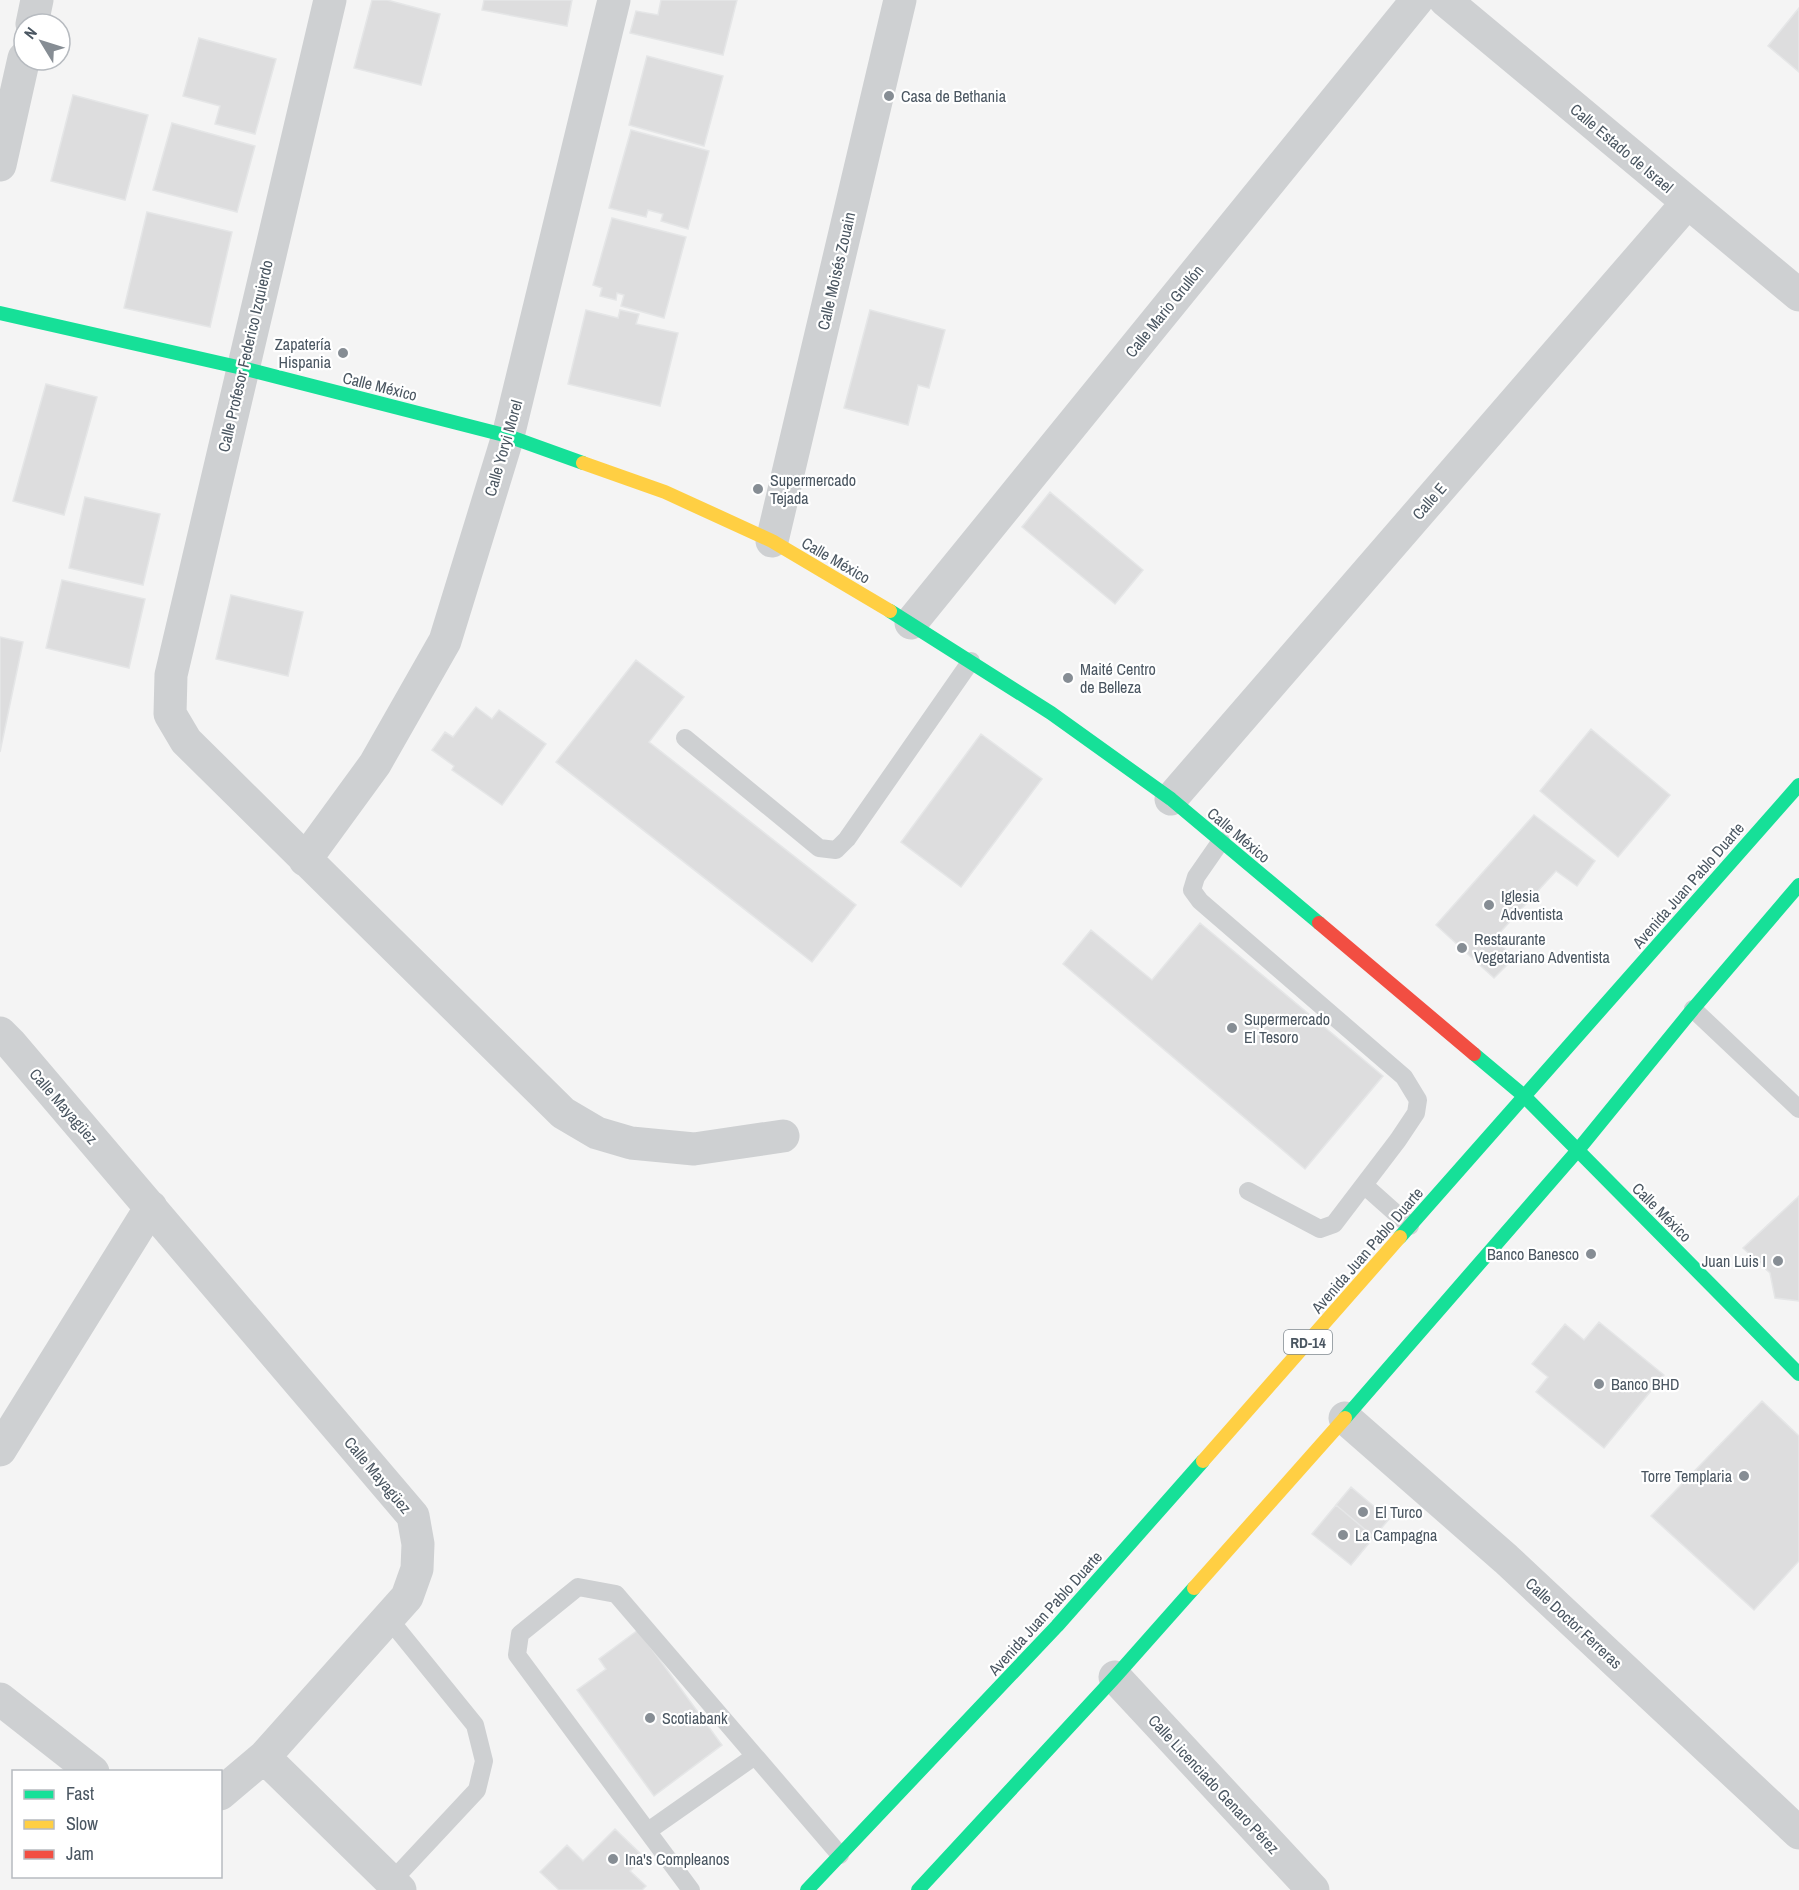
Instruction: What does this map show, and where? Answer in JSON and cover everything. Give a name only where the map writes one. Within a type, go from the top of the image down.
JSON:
[{"type":"main road","name":"Calle México","points":[[0,313],[242,368],[508,436],[665,492],[772,541],[911,623],[1051,713],[1171,799],[1524,1096],[1799,1374]]},
{"type":"main road","name":"Avenida Juan Pablo Duarte","points":[[807,1890],[1058,1626],[1799,785]]},
{"type":"main road","points":[[918,1890],[1115,1677],[1345,1418],[1578,1150],[1693,1009],[1799,885]]},
{"type":"street","name":"Calle Profesor Federico Izquierdo","points":[[305,860],[186,741],[170,714],[171,675],[330,0]]},
{"type":"street","name":"Calle Yoryi Morel","points":[[305,860],[375,764],[445,642],[508,436],[614,0]]},
{"type":"street","name":"Calle Moisés Zouain","points":[[772,541],[900,0]]},
{"type":"street","name":"Calle Mario Grullón","points":[[911,623],[1417,0]]},
{"type":"street","name":"Calle Estado de Israel","points":[[1445,0],[1799,296]]},
{"type":"street","points":[[0,165],[21,72]]},
{"type":"street","name":"Calle E","points":[[1171,799],[1687,203]]},
{"type":"street","points":[[305,860],[563,1113],[597,1133],[631,1143],[694,1149],[783,1136]]},
{"type":"street","name":"Calle Mayagüez","points":[[0,1033],[413,1516],[418,1544],[417,1569],[407,1597],[264,1757],[222,1792]]},
{"type":"street","points":[[0,1450],[151,1207]]},
{"type":"street","name":"Calle Doctor Ferreras","points":[[1345,1418],[1506,1559],[1799,1833]]},
{"type":"street","name":"Calle Licenciado Genaro Pérez","points":[[1115,1677],[1313,1890]]},
{"type":"street","points":[[0,1699],[90,1770]]},
{"type":"street","points":[[264,1757],[396,1886]]},
{"type":"lane","points":[[685,738],[819,848],[836,850],[847,839],[971,662]]},
{"type":"lane","points":[[1221,841],[1196,877],[1192,890],[1200,901],[1404,1077],[1418,1100],[1416,1113],[1334,1224],[1320,1229],[1248,1191]]},
{"type":"lane","points":[[1693,1009],[1799,1108]]},
{"type":"lane","points":[[1364,1185],[1410,1226]]},
{"type":"lane","points":[[691,1890],[517,1655],[520,1634],[578,1587],[616,1594],[840,1856]]},
{"type":"lane","points":[[388,1619],[475,1725],[484,1761],[477,1790],[396,1886]]},
{"type":"lane","points":[[648,1831],[755,1756]]},
{"type":"lane","points":[[932,1876],[945,1890]]},
{"type":"building","points":[[372,0],[387,0],[440,14],[421,85],[354,68]]},
{"type":"building","points":[[484,0],[572,0],[567,26],[482,10]]},
{"type":"building","points":[[661,0],[737,0],[723,55],[630,33],[636,11],[658,15]]},
{"type":"building","points":[[1799,8],[1799,72],[1768,46]]},
{"type":"building","points":[[199,38],[276,59],[255,134],[215,124],[220,106],[183,96]]},
{"type":"building","points":[[647,56],[723,76],[704,146],[629,125]]},
{"type":"building","points":[[73,95],[148,115],[125,200],[51,181]]},
{"type":"building","points":[[172,123],[255,146],[237,212],[153,190]]},
{"type":"building","points":[[631,130],[709,151],[688,229],[661,221],[663,214],[648,210],[646,217],[609,208]]},
{"type":"building","points":[[147,212],[232,232],[210,327],[124,308]]},
{"type":"building","points":[[612,218],[686,237],[664,318],[621,306],[624,295],[617,293],[616,300],[600,296],[602,288],[593,285]]},
{"type":"building","points":[[586,310],[618,318],[620,310],[639,314],[636,324],[678,333],[660,406],[568,384]]},
{"type":"building","points":[[870,310],[945,330],[929,388],[918,385],[908,425],[844,408]]},
{"type":"building","points":[[46,384],[97,397],[64,515],[13,501]]},
{"type":"building","points":[[1050,492],[1143,570],[1115,604],[1022,527]]},
{"type":"building","points":[[85,497],[160,514],[143,585],[69,568]]},
{"type":"building","points":[[62,580],[145,599],[129,668],[46,648]]},
{"type":"building","points":[[231,595],[303,612],[288,676],[216,659]]},
{"type":"building","points":[[0,637],[23,642],[0,752]]},
{"type":"building","points":[[636,660],[684,697],[649,742],[856,905],[812,962],[556,762]]},
{"type":"building","points":[[476,707],[492,719],[499,710],[546,744],[502,805],[452,770],[454,766],[432,750],[445,732],[453,737]]},
{"type":"building","points":[[1591,729],[1670,795],[1618,857],[1540,791]]},
{"type":"building","points":[[981,734],[1042,779],[961,887],[901,842]]},
{"type":"building","name":"Iglesia Adventista","points":[[1534,815],[1595,861],[1577,886],[1556,871],[1495,938],[1514,958],[1494,978],[1436,925]]},
{"type":"building","name":"Supermercado El Tesoro","points":[[1200,923],[1383,1076],[1305,1169],[1063,964],[1091,930],[1152,980]]},
{"type":"building","name":"Juan Luis I","points":[[1799,1196],[1799,1301],[1775,1298],[1770,1273],[1743,1248]]},
{"type":"building","name":"Banco BHD","points":[[1599,1322],[1664,1375],[1604,1448],[1536,1392],[1548,1377],[1532,1364],[1565,1324],[1584,1340]]},
{"type":"building","name":"Torre Templaria","points":[[1762,1401],[1799,1436],[1799,1561],[1754,1610],[1651,1516]]},
{"type":"building","name":"El Turco","points":[[1351,1487],[1389,1519],[1374,1537],[1336,1505]]},
{"type":"building","name":"La Campagna","points":[[1336,1505],[1374,1537],[1351,1565],[1312,1534]]},
{"type":"building","name":"Scotiabank","points":[[638,1630],[722,1745],[654,1796],[577,1690],[606,1669],[599,1659]]},
{"type":"building","name":"Ina's Compleanos","points":[[615,1829],[644,1857],[630,1871],[646,1886],[642,1890],[559,1890],[540,1872],[567,1845],[583,1861]]},
{"type":"traffic: fast","points":[[0,313],[242,368],[508,436],[583,463]]},
{"type":"traffic: fast","points":[[890,611],[1051,713],[1171,799],[1319,923]]},
{"type":"traffic: fast","points":[[1400,1237],[1799,785]]},
{"type":"traffic: fast","points":[[1345,1418],[1578,1150],[1693,1009],[1799,885]]},
{"type":"traffic: fast","points":[[1474,1054],[1524,1096],[1799,1374]]},
{"type":"traffic: fast","points":[[807,1890],[1057,1626],[1203,1461]]},
{"type":"traffic: fast","points":[[918,1890],[1194,1588]]},
{"type":"traffic: slow","points":[[583,463],[665,492],[772,541],[890,611]]},
{"type":"traffic: slow","points":[[1203,1461],[1400,1237]]},
{"type":"traffic: slow","points":[[1194,1588],[1345,1418]]},
{"type":"traffic: jam","points":[[1319,923],[1474,1054]]},
{"type":"place","name":"Casa de Bethania","points":[[889,96]]},
{"type":"place","name":"Zapatería Hispania","points":[[343,353]]},
{"type":"place","name":"Supermercado Tejada","points":[[758,489]]},
{"type":"place","name":"Maité Centro de Belleza","points":[[1068,678]]},
{"type":"place","name":"Iglesia Adventista","points":[[1489,905]]},
{"type":"place","name":"Restaurante Vegetariano Adventista","points":[[1462,948]]},
{"type":"place","name":"Supermercado El Tesoro","points":[[1232,1028]]},
{"type":"place","name":"Banco Banesco","points":[[1591,1254]]},
{"type":"place","name":"Juan Luis I","points":[[1778,1261]]},
{"type":"place","name":"Banco BHD","points":[[1599,1384]]},
{"type":"place","name":"Torre Templaria","points":[[1744,1476]]},
{"type":"place","name":"El Turco","points":[[1363,1512]]},
{"type":"place","name":"La Campagna","points":[[1343,1535]]},
{"type":"place","name":"Scotiabank","points":[[650,1718]]},
{"type":"place","name":"Ina's Compleanos","points":[[613,1859]]}]
